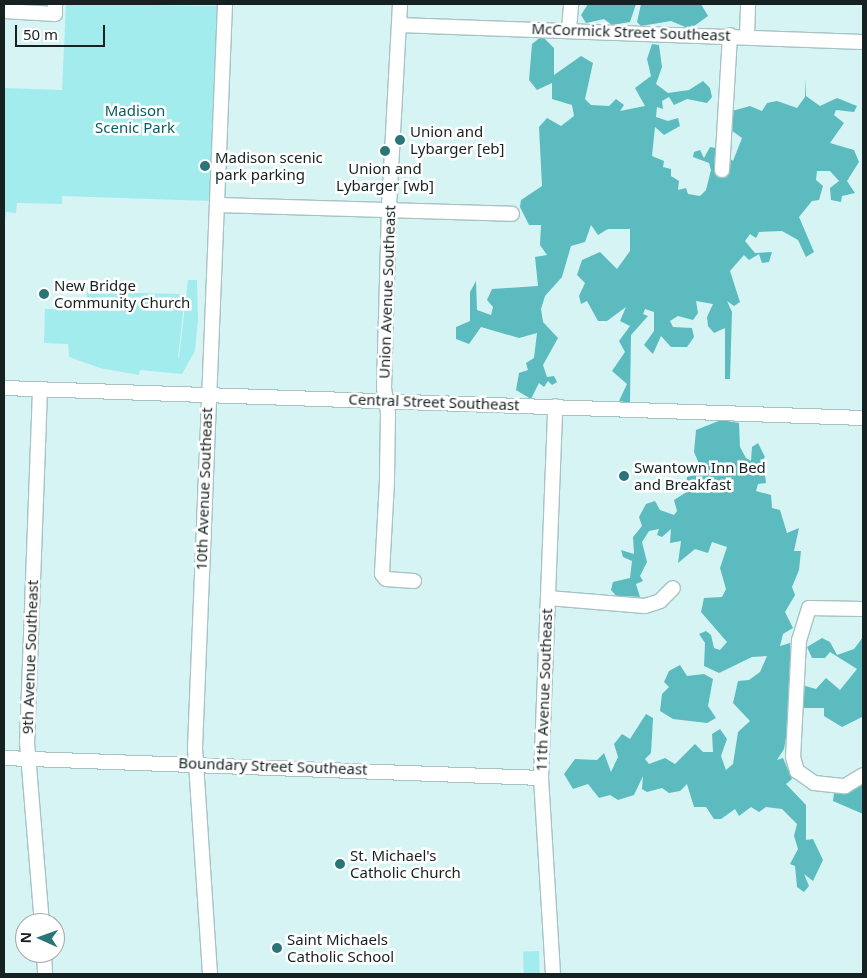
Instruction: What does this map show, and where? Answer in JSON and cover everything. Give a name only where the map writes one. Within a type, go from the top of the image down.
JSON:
[{"type":"street","name":"10th Avenue Southeast","points":[[210,974],[196,764],[207,395],[212,379],[225,4]]},
{"type":"street","name":"Union Avenue Southeast","points":[[400,4],[389,209],[384,400],[388,462],[382,574],[386,579],[414,581]]},
{"type":"street","points":[[569,29],[571,4]]},
{"type":"street","points":[[747,36],[748,4]]},
{"type":"street","points":[[4,11],[55,9]]},
{"type":"street","name":"McCormick Street Southeast","points":[[399,24],[730,35],[863,42]]},
{"type":"street","points":[[722,170],[730,35]]},
{"type":"street","points":[[217,205],[512,214]]},
{"type":"street","name":"Central Street Southeast","points":[[4,388],[863,418]]},
{"type":"street","name":"9th Avenue Southeast","points":[[40,390],[27,742],[30,758],[41,913]]},
{"type":"street","name":"11th Avenue Southeast","points":[[553,974],[541,778],[555,406]]},
{"type":"street","points":[[548,598],[645,606],[660,601],[673,588]]},
{"type":"street","points":[[863,609],[809,608],[799,640],[793,757],[797,771],[807,780],[829,786],[853,784],[863,775]]},
{"type":"street","name":"Boundary Street Southeast","points":[[4,758],[541,778]]},
{"type":"green space","name":"Madison Scenic Park","points":[[66,4],[219,6],[210,201],[62,196],[62,204],[17,203],[16,213],[6,212],[4,228],[4,88],[62,90]]},
{"type":"green space","points":[[188,280],[197,280],[198,319],[195,351],[182,374],[140,370],[139,375],[100,368],[69,357],[68,344],[44,343],[45,309],[85,310],[87,292],[185,294],[178,358]]},
{"type":"green space","points":[[539,951],[540,974],[524,974],[523,952]]},
{"type":"shaded area","points":[[588,4],[636,4],[630,22],[612,25],[604,19],[586,23],[581,15]]},
{"type":"shaded area","points":[[641,4],[701,4],[708,16],[690,29],[671,21],[641,26],[637,22]]},
{"type":"shaded area","points":[[542,36],[554,48],[554,75],[581,56],[593,63],[585,99],[591,105],[609,106],[616,99],[624,105],[620,111],[645,106],[635,88],[651,76],[647,59],[652,44],[659,45],[662,67],[656,84],[668,93],[689,90],[703,81],[710,88],[712,97],[707,103],[687,99],[674,105],[669,97],[662,101],[663,109],[657,107],[656,117],[668,121],[678,118],[680,126],[664,135],[655,127],[652,156],[664,161],[663,167],[671,169],[671,176],[679,181],[678,190],[686,188],[688,194],[700,196],[706,190],[711,170],[709,163],[693,157],[694,152],[700,150],[704,158],[710,147],[716,148],[733,161],[742,138],[731,130],[732,111],[750,106],[762,111],[767,103],[777,101],[797,108],[805,97],[805,78],[806,96],[820,106],[837,98],[857,106],[854,112],[836,110],[834,115],[844,123],[830,143],[854,150],[859,162],[847,181],[855,193],[842,196],[841,202],[831,200],[830,188],[839,181],[830,171],[817,171],[816,180],[823,186],[819,200],[812,201],[799,217],[814,252],[806,257],[798,240],[782,231],[759,232],[756,238],[750,234],[745,241],[755,253],[772,252],[769,262],[762,263],[759,254],[749,260],[744,255],[730,271],[740,302],[734,306],[727,301],[732,312],[730,379],[725,379],[725,328],[714,333],[708,326],[707,317],[713,304],[696,301],[698,313],[693,320],[678,316],[670,321],[673,327],[692,328],[694,337],[687,347],[671,347],[661,336],[653,354],[644,345],[654,331],[654,312],[645,309],[643,314],[648,316],[631,335],[630,403],[619,401],[627,384],[612,371],[625,352],[619,341],[630,326],[620,321],[626,307],[607,321],[598,321],[587,301],[581,304],[579,296],[585,283],[577,275],[582,260],[600,252],[617,269],[630,251],[630,229],[608,229],[598,235],[591,225],[585,242],[571,246],[562,277],[545,296],[541,309],[543,322],[558,338],[543,365],[547,377],[554,376],[557,382],[552,385],[548,381],[544,387],[539,383],[531,399],[516,390],[519,373],[528,370],[526,363],[534,358],[537,333],[519,338],[481,327],[469,344],[456,339],[456,327],[470,321],[470,292],[476,281],[477,310],[491,315],[493,307],[487,300],[492,289],[538,286],[535,257],[547,255],[540,245],[541,225],[529,225],[520,207],[521,200],[542,186],[539,127],[547,118],[561,126],[574,116],[572,105],[552,99],[552,83],[537,90],[529,80],[532,44]]},
{"type":"shaded area","points":[[721,420],[739,423],[740,447],[746,458],[751,461],[752,447],[758,443],[765,457],[757,467],[764,466],[766,483],[758,484],[756,491],[771,495],[772,508],[780,510],[787,533],[799,528],[794,551],[801,551],[799,570],[792,587],[795,595],[785,612],[793,628],[783,634],[780,646],[790,643],[791,709],[784,749],[777,760],[783,758],[792,779],[786,784],[806,805],[806,840],[813,839],[823,860],[813,881],[804,874],[809,886],[804,892],[797,887],[795,866],[790,864],[798,849],[794,836],[797,824],[782,809],[766,807],[759,812],[751,807],[739,816],[735,809],[721,819],[714,819],[706,807],[694,807],[687,784],[680,791],[669,793],[662,788],[647,792],[642,789],[643,776],[634,795],[618,800],[610,795],[599,798],[588,784],[573,789],[564,774],[575,759],[597,760],[604,753],[611,772],[618,757],[614,744],[622,734],[630,739],[646,714],[653,718],[651,753],[645,759],[649,764],[665,758],[675,764],[695,744],[703,752],[713,752],[712,734],[720,729],[727,739],[721,756],[726,770],[733,764],[738,732],[750,721],[733,703],[738,681],[749,680],[760,672],[767,656],[752,657],[719,673],[704,666],[705,643],[699,634],[706,631],[711,635],[714,648],[720,650],[727,642],[701,612],[704,598],[722,597],[726,589],[720,568],[727,547],[712,542],[708,553],[695,549],[678,563],[681,541],[670,543],[671,529],[662,537],[657,535],[659,529],[649,531],[642,542],[647,562],[640,576],[643,581],[636,584],[640,597],[626,596],[621,601],[611,590],[613,582],[630,578],[632,561],[623,557],[621,550],[634,554],[633,537],[642,526],[639,517],[646,504],[655,501],[660,510],[674,515],[677,511],[674,500],[685,493],[687,477],[696,474],[700,466],[694,452],[696,430]]},
{"type":"shaded area","points":[[863,637],[862,717],[842,727],[824,716],[824,708],[804,708],[802,685],[816,689],[826,678],[840,690],[857,669],[830,652],[825,658],[812,658],[807,647],[822,638],[830,642],[837,655],[854,649]]},
{"type":"shaded area","points":[[680,665],[687,676],[704,674],[713,679],[708,706],[716,718],[707,723],[673,719],[660,711],[662,694],[669,687],[664,682],[669,671]]},
{"type":"shaded area","points":[[863,784],[863,814],[833,801],[834,793]]},
{"type":"place","name":"Union and Lybarger [eb]","points":[[400,140]]},
{"type":"place","name":"Union and Lybarger [wb]","points":[[385,151]]},
{"type":"place","name":"Madison scenic park parking","points":[[205,166]]},
{"type":"place","name":"New Bridge Community Church","points":[[44,294]]},
{"type":"place","name":"Swantown Inn Bed and Breakfast","points":[[624,476]]},
{"type":"place","name":"St. Michael's Catholic Church","points":[[340,864]]},
{"type":"place","name":"Saint Michaels Catholic School","points":[[277,948]]}]
